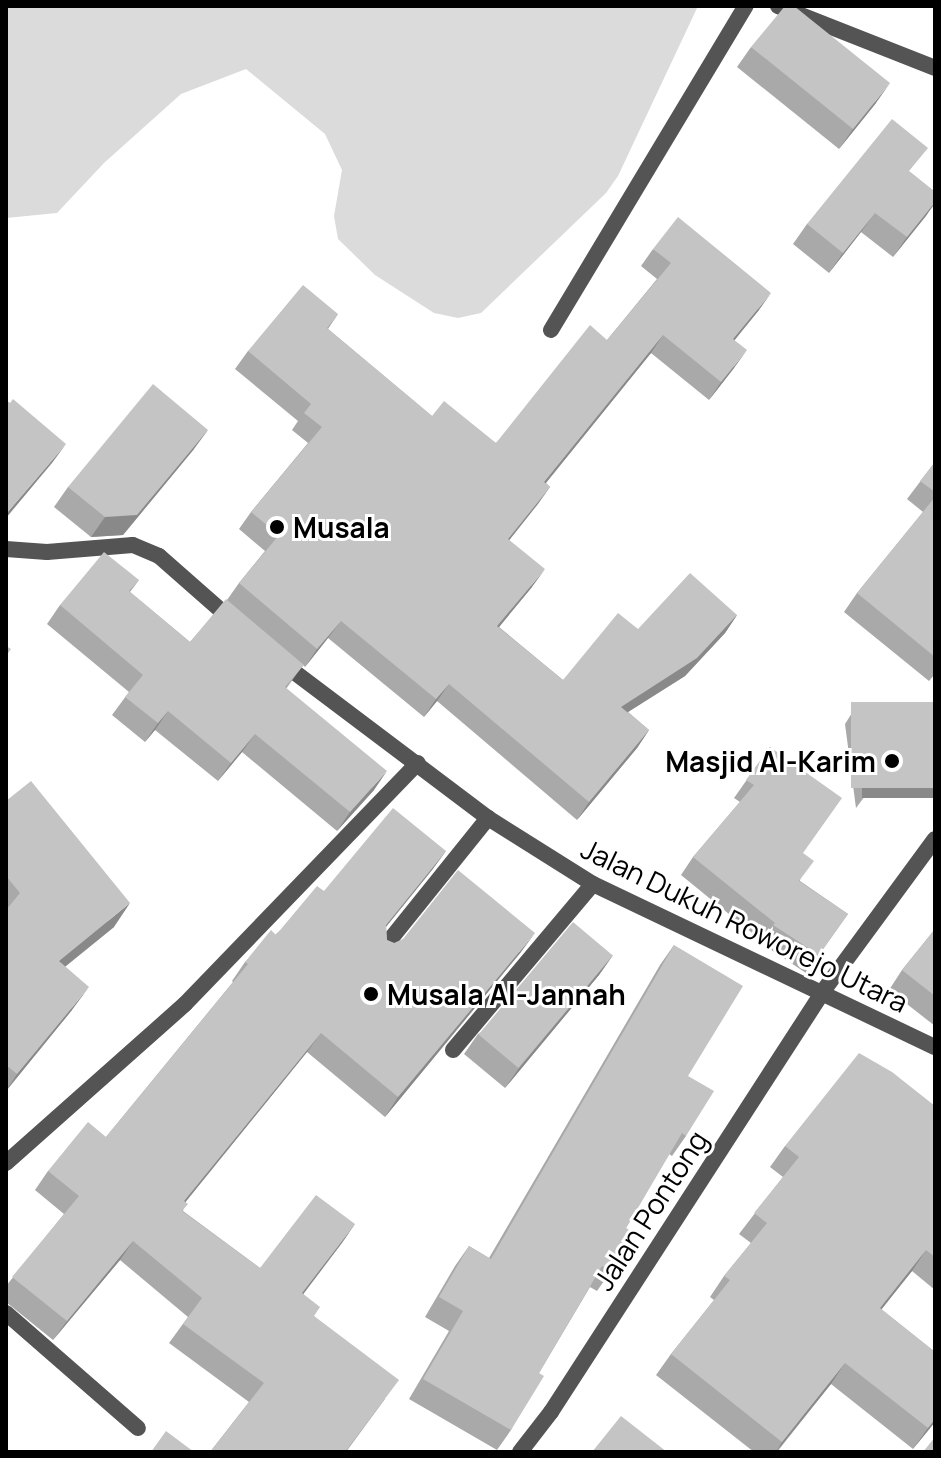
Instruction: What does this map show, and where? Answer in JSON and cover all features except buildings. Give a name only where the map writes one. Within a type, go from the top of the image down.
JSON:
[{"type":"street","points":[[551,330],[746,6]]},
{"type":"street","points":[[778,6],[935,68]]},
{"type":"street","points":[[6,549],[47,552],[133,545],[159,556],[243,629]]},
{"type":"street","name":"Jalan Dukuh Roworejo Utara","points":[[267,650],[488,818],[593,884],[821,994],[859,1008],[935,1047]]},
{"type":"street","points":[[6,1163],[185,1004],[418,763]]},
{"type":"street","points":[[381,951],[488,818]]},
{"type":"street","name":"Jalan Pontong","points":[[520,1452],[551,1412],[821,994],[935,839]]},
{"type":"street","points":[[453,1050],[593,884]]},
{"type":"street","points":[[6,1313],[138,1428]]},
{"type":"shaded area","points":[[6,6],[698,6],[618,176],[606,193],[481,313],[458,318],[434,313],[375,275],[338,239],[334,216],[342,170],[325,134],[246,69],[181,94],[104,163],[57,213],[6,218]]},
{"type":"place","name":"Musala","points":[[277,527]]},
{"type":"place","name":"Masjid Al-Karim","points":[[892,761]]},
{"type":"place","name":"Musala Al-Jannah","points":[[371,994]]}]
